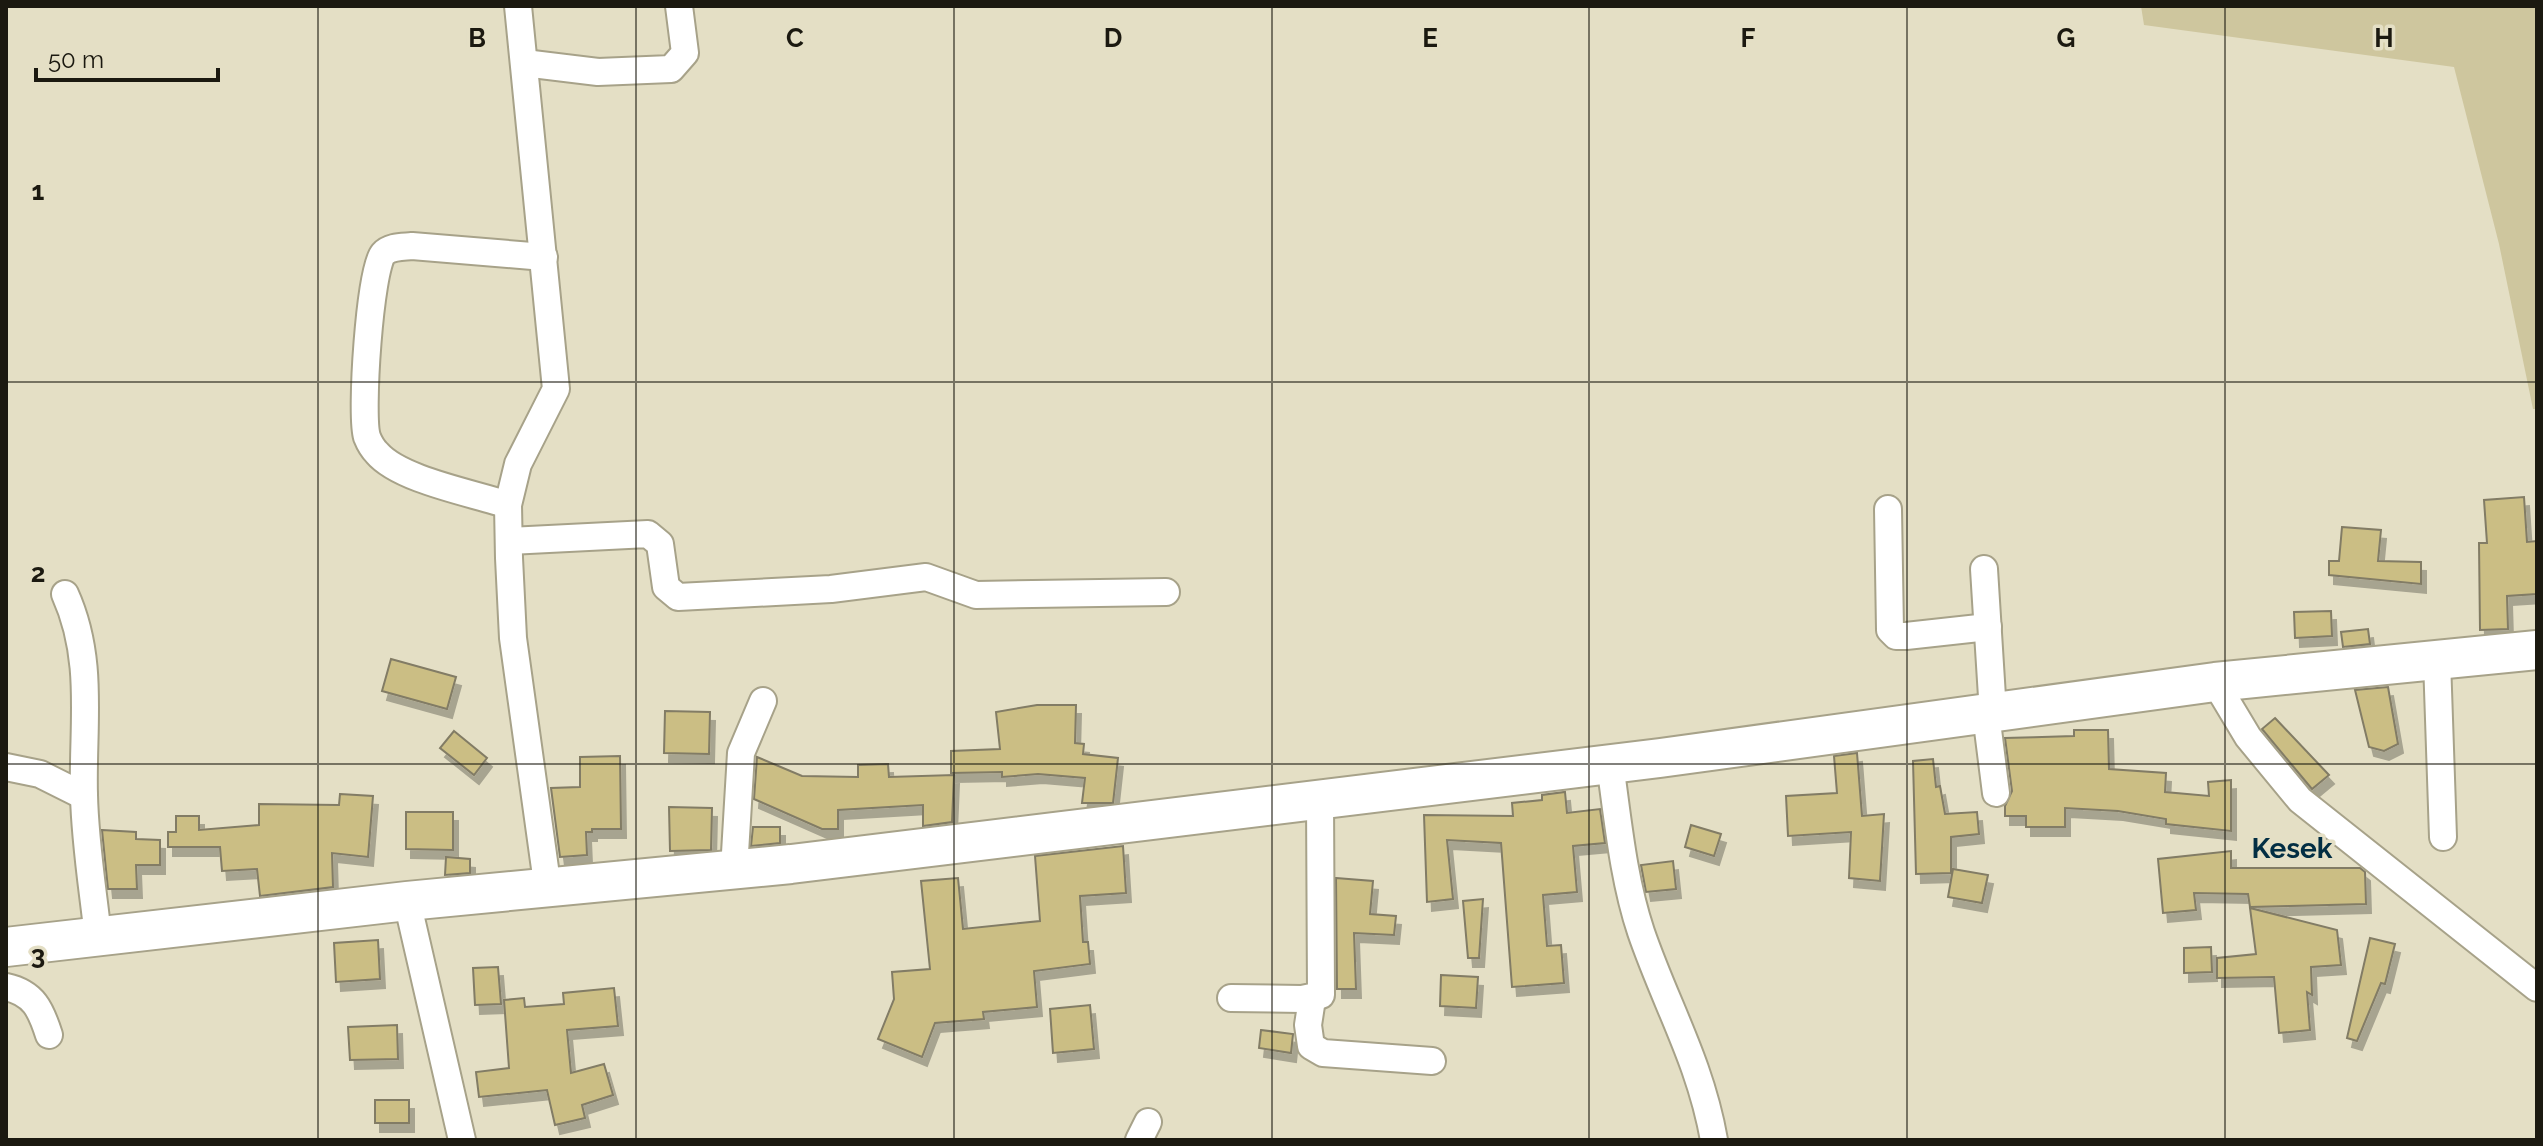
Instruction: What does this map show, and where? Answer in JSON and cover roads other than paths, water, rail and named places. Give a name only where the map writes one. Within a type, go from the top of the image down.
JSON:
[{"type":"main road","points":[[6,947],[407,901],[734,870],[1610,764],[2215,682],[2537,650]]},
{"type":"street","points":[[518,6],[556,389],[518,464],[508,505],[509,541],[513,638],[548,890]]},
{"type":"street","points":[[524,63],[598,72],[671,69],[685,53],[679,6]]},
{"type":"street","points":[[508,505],[397,469],[375,451],[367,437],[365,372],[375,275],[382,254],[392,248],[412,246],[544,257]]},
{"type":"street","points":[[1888,509],[1890,630],[1896,636],[1988,627]]},
{"type":"street","points":[[509,541],[648,534],[660,544],[666,587],[678,597],[831,589],[926,577],[976,595],[1166,592]]},
{"type":"street","points":[[1984,569],[1996,793]]},
{"type":"street","points":[[65,594],[81,637],[86,670],[84,796],[98,937]]},
{"type":"street","points":[[2437,660],[2443,837]]},
{"type":"street","points":[[2215,682],[2248,737],[2300,800],[2537,988]]},
{"type":"street","points":[[734,870],[741,753],[763,701]]},
{"type":"street","points":[[1610,764],[1628,880],[1642,933],[1685,1034],[1708,1107],[1714,1140]]},
{"type":"street","points":[[6,767],[40,774],[84,796]]},
{"type":"street","points":[[1231,998],[1312,999],[1321,995],[1320,799]]},
{"type":"street","points":[[407,901],[462,1140]]},
{"type":"street","points":[[6,987],[20,990],[40,1008],[49,1035]]},
{"type":"street","points":[[1312,999],[1309,1038],[1311,1046],[1323,1053],[1432,1061]]},
{"type":"district","name":"Kesek","points":[[2292,848]]}]
